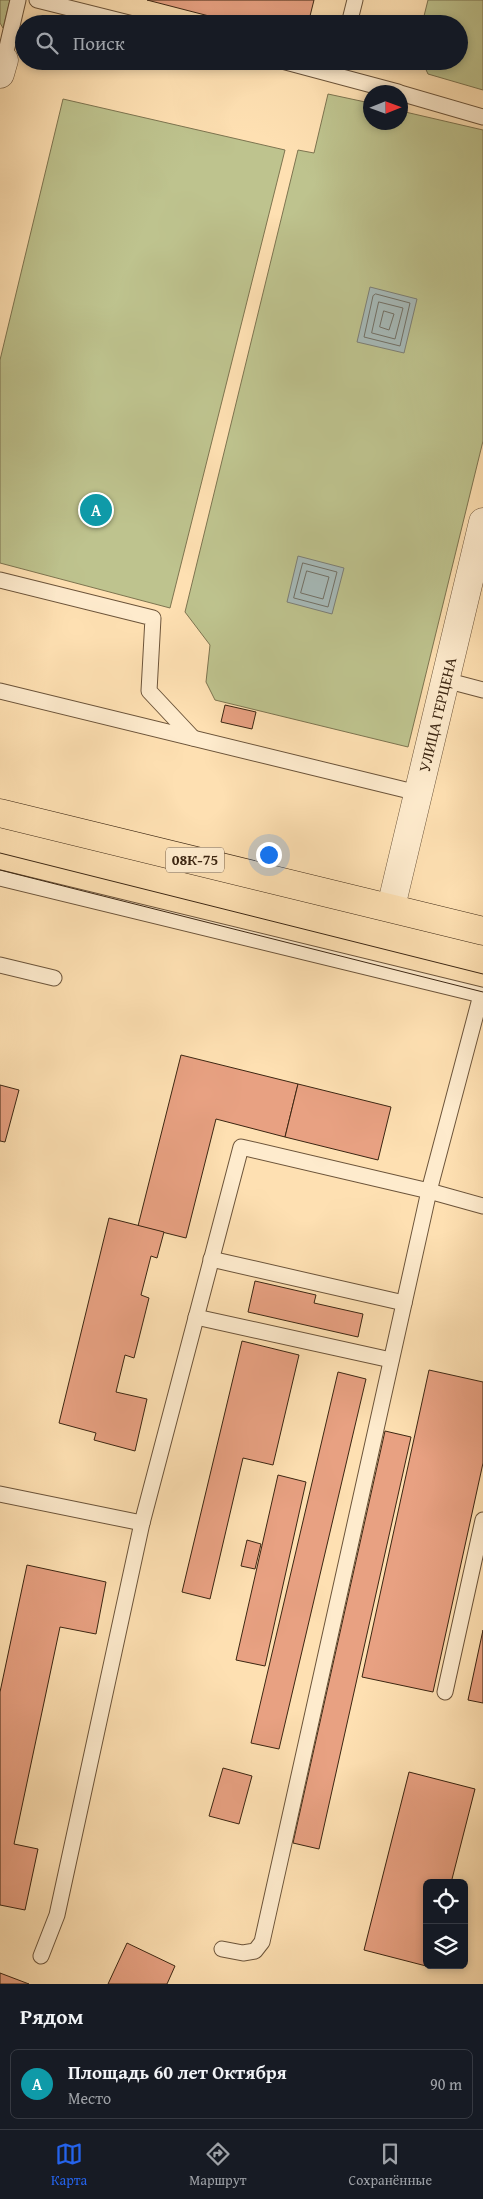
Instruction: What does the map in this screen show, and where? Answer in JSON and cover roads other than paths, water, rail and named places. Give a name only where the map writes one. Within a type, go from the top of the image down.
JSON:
[{"type":"main road","name":"08К-75","points":[[0,813],[483,931]]},
{"type":"street","name":"УЛИЦА ГЕРЦЕНА","points":[[391,907],[483,522]]},
{"type":"lane","points":[[1,61],[18,0]]},
{"type":"lane","points":[[37,0],[97,15]]},
{"type":"lane","points":[[351,15],[355,0]]},
{"type":"lane","points":[[343,70],[379,85]]},
{"type":"lane","points":[[408,96],[483,117]]},
{"type":"lane","points":[[0,580],[153,618],[149,691],[193,738]]},
{"type":"lane","points":[[445,680],[483,690]]},
{"type":"lane","points":[[0,691],[418,793]]},
{"type":"lane","points":[[0,878],[481,995],[428,1191],[262,1942],[255,1951],[242,1953],[222,1949]]},
{"type":"lane","points":[[0,965],[54,978]]},
{"type":"lane","points":[[41,1956],[57,1915],[142,1523],[241,1147],[428,1191],[483,1206]]},
{"type":"lane","points":[[212,1259],[404,1303]]},
{"type":"lane","points":[[196,1317],[391,1360]]},
{"type":"lane","points":[[0,1494],[142,1523]]},
{"type":"lane","points":[[445,1692],[483,1520]]},
{"type":"water","points":[[370,287],[417,299],[404,353],[357,342]]},
{"type":"water","points":[[298,556],[344,568],[332,614],[287,602]]},
{"type":"tram line","points":[[0,853],[483,974]]},
{"type":"tram line","points":[[0,870],[483,992]]},
{"type":"place","name":"Площадь 60 лет Октября","points":[[96,510]]}]
